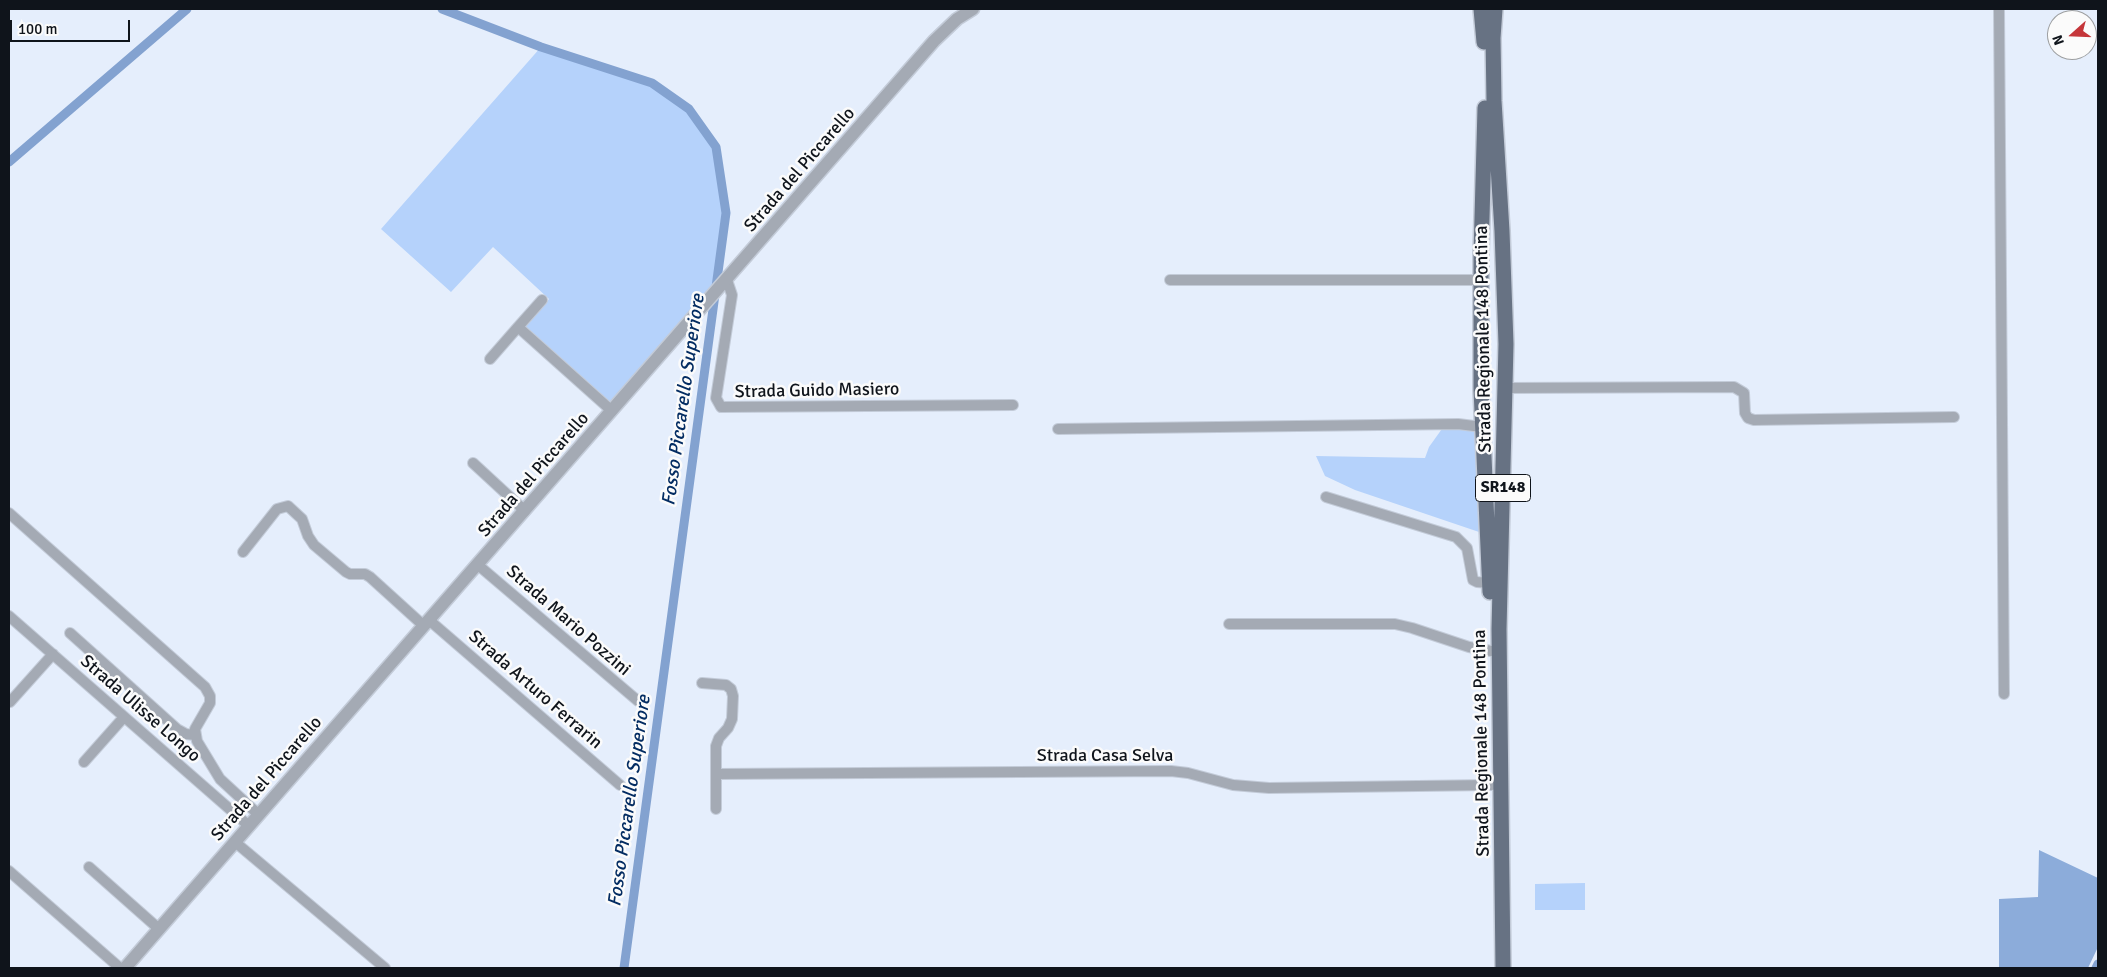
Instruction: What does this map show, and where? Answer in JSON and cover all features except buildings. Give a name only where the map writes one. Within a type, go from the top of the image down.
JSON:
[{"type":"main road","name":"Strada Regionale 148 Pontina","points":[[1481,9],[1485,103],[1481,280],[1482,427],[1490,583],[1494,968]]},
{"type":"main road","name":"Strada Regionale 148 Pontina","points":[[1495,9],[1493,38],[1494,102],[1503,249],[1506,388],[1499,629],[1503,968]]},
{"type":"street","name":"Strada del Piccarello","points":[[125,968],[938,37],[957,19],[973,9]]},
{"type":"street","points":[[1999,9],[2004,694]]},
{"type":"street","name":"Strada Guido Masiero","points":[[727,280],[732,295],[716,398],[720,407],[1013,405]]},
{"type":"street","points":[[1170,280],[1481,280]]},
{"type":"street","points":[[490,359],[542,300]]},
{"type":"street","points":[[518,327],[612,411]]},
{"type":"street","points":[[1506,388],[1734,387],[1744,393],[1745,413],[1748,418],[1754,420],[1954,417]]},
{"type":"street","points":[[1058,429],[1270,428],[1455,424],[1482,427]]},
{"type":"street","points":[[473,463],[525,511]]},
{"type":"street","points":[[1326,497],[1456,537],[1467,548],[1473,580],[1490,583]]},
{"type":"street","name":"Strada Arturo Ferrarin","points":[[243,552],[278,510],[283,506],[288,506],[302,519],[314,546],[346,572],[350,574],[365,574],[370,577],[620,785]]},
{"type":"street","points":[[9,514],[205,687],[210,696],[210,703],[196,726],[195,735],[220,779],[259,815]]},
{"type":"street","name":"Strada Mario Pozzini","points":[[478,564],[638,702]]},
{"type":"street","name":"Strada Ulisse Longo","points":[[11,621],[53,654],[249,826]]},
{"type":"street","points":[[1228,624],[1395,624],[1469,647],[1491,651]]},
{"type":"street","points":[[70,633],[177,729],[186,734],[195,735]]},
{"type":"street","points":[[10,702],[53,654]]},
{"type":"street","points":[[702,684],[726,685],[731,690],[733,696],[732,719],[717,743],[716,809]]},
{"type":"street","points":[[84,762],[124,717]]},
{"type":"street","name":"Strada Casa Selva","points":[[716,774],[1171,771],[1188,773],[1233,785],[1270,788],[1492,784]]},
{"type":"street","points":[[235,842],[385,968]]},
{"type":"street","points":[[89,867],[159,929]]},
{"type":"street","points":[[9,871],[120,968]]},
{"type":"shaded area","points":[[541,47],[652,83],[689,109],[716,147],[726,213],[718,278],[610,403],[525,326],[549,299],[493,247],[451,292],[381,229]]},
{"type":"shaded area","points":[[1444,426],[1475,429],[1482,533],[1355,490],[1325,476],[1316,456],[1425,458],[1429,447]]},
{"type":"shaded area","points":[[2039,850],[2098,878],[2098,947],[2088,968],[1999,968],[1999,899],[2038,897]]},
{"type":"shaded area","points":[[1585,883],[1585,910],[1535,910],[1535,884]]},
{"type":"waterway","name":"Fosso Piccarello Superiore","points":[[9,162],[187,9]]},
{"type":"waterway","name":"Fosso Piccarello Superiore","points":[[442,9],[541,47],[652,83],[689,109],[716,147],[726,213],[624,968]]},
{"type":"waterway","points":[[2096,968],[2098,964]]}]
